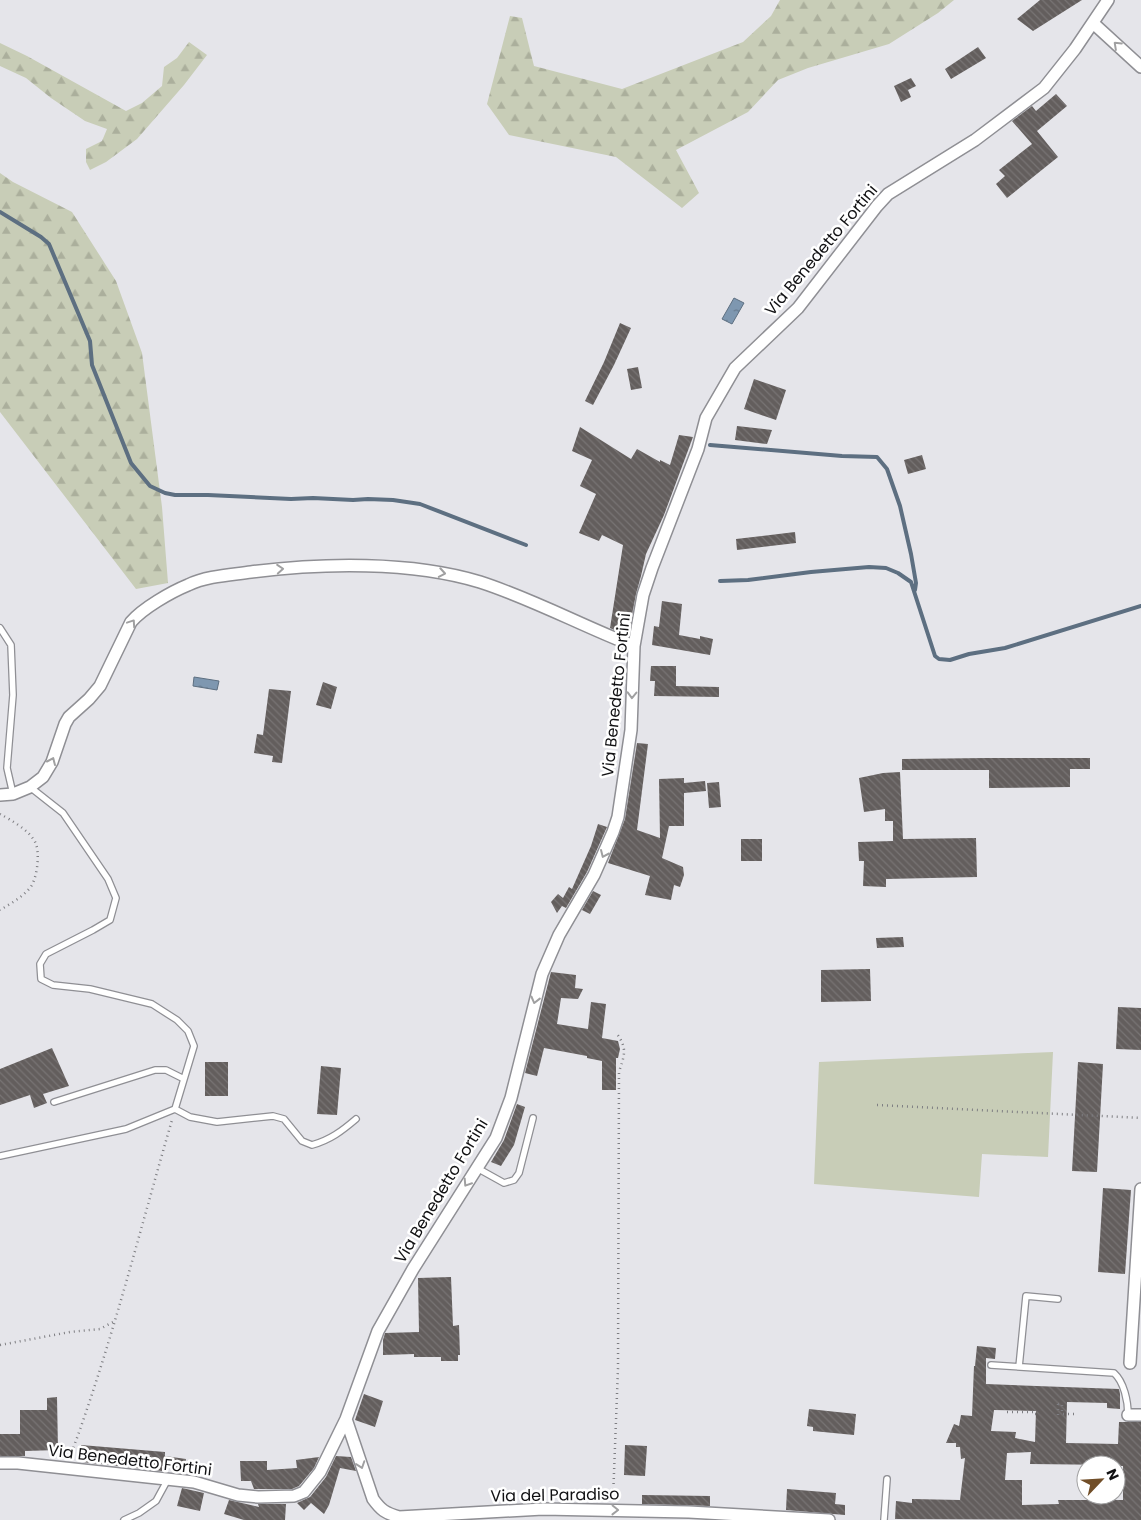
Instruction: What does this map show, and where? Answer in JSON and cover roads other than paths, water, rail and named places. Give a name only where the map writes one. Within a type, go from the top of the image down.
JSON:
[{"type":"street","name":"Via Benedetto Fortini","points":[[0,1463],[18,1463],[194,1482],[238,1495],[258,1497],[294,1496],[304,1492],[320,1472],[346,1419],[378,1331],[412,1269],[496,1138],[511,1098],[542,974],[559,935],[594,876],[613,832],[618,817],[632,730],[634,646],[643,595],[652,566],[698,449],[706,418],[735,368],[798,308],[888,194],[975,140],[1044,88],[1065,62],[1108,0]]},
{"type":"street","points":[[1093,23],[1141,68]]},
{"type":"street","points":[[0,795],[13,794],[30,787],[43,777],[52,762],[69,716],[89,699],[100,686],[131,622],[139,613],[188,584],[219,576],[328,566],[407,568],[448,574],[507,592],[634,646]]},
{"type":"street","points":[[1130,1363],[1141,1189]]},
{"type":"street","points":[[1128,1415],[1141,1415]]},
{"type":"street","name":"Via del Paradiso","points":[[346,1419],[373,1499],[380,1509],[399,1517],[543,1509],[689,1512],[829,1520]]},
{"type":"lane","points":[[0,628],[11,644],[13,695],[7,768],[13,794]]},
{"type":"lane","points":[[30,787],[62,813],[108,878],[116,898],[110,920],[46,954],[40,964],[41,979],[53,984],[90,989],[152,1004],[178,1020],[188,1031],[194,1046],[175,1109]]},
{"type":"lane","points":[[54,1102],[155,1070],[166,1070],[184,1078]]},
{"type":"lane","points":[[175,1109],[190,1117],[217,1122],[273,1116],[284,1119],[302,1140],[312,1145],[326,1142],[356,1119]]},
{"type":"lane","points":[[0,1156],[126,1129],[175,1109]]},
{"type":"lane","points":[[477,1168],[491,1177],[504,1182],[514,1180],[519,1173],[533,1118]]},
{"type":"lane","points":[[1019,1367],[1026,1296],[1058,1299]]},
{"type":"lane","points":[[991,1365],[1114,1373],[1119,1377],[1122,1384],[1128,1415]]},
{"type":"lane","points":[[124,1520],[139,1513],[156,1501],[168,1479]]},
{"type":"lane","points":[[884,1520],[887,1479]]},
{"type":"water","points":[[734,298],[744,303],[732,324],[722,319]]},
{"type":"water","points":[[194,677],[219,681],[217,690],[193,686]]},
{"type":"waterway","points":[[0,212],[49,244],[90,341],[92,365],[131,463],[150,486],[165,493],[175,495],[291,499],[368,499],[420,504],[526,545]]},
{"type":"waterway","points":[[710,445],[842,456],[877,457],[887,469],[900,506],[911,554],[916,583],[915,590]]},
{"type":"waterway","points":[[720,581],[748,580],[869,567],[886,568],[898,573],[911,582],[935,656],[939,659],[950,660],[969,654],[1005,648],[1141,606]]}]
